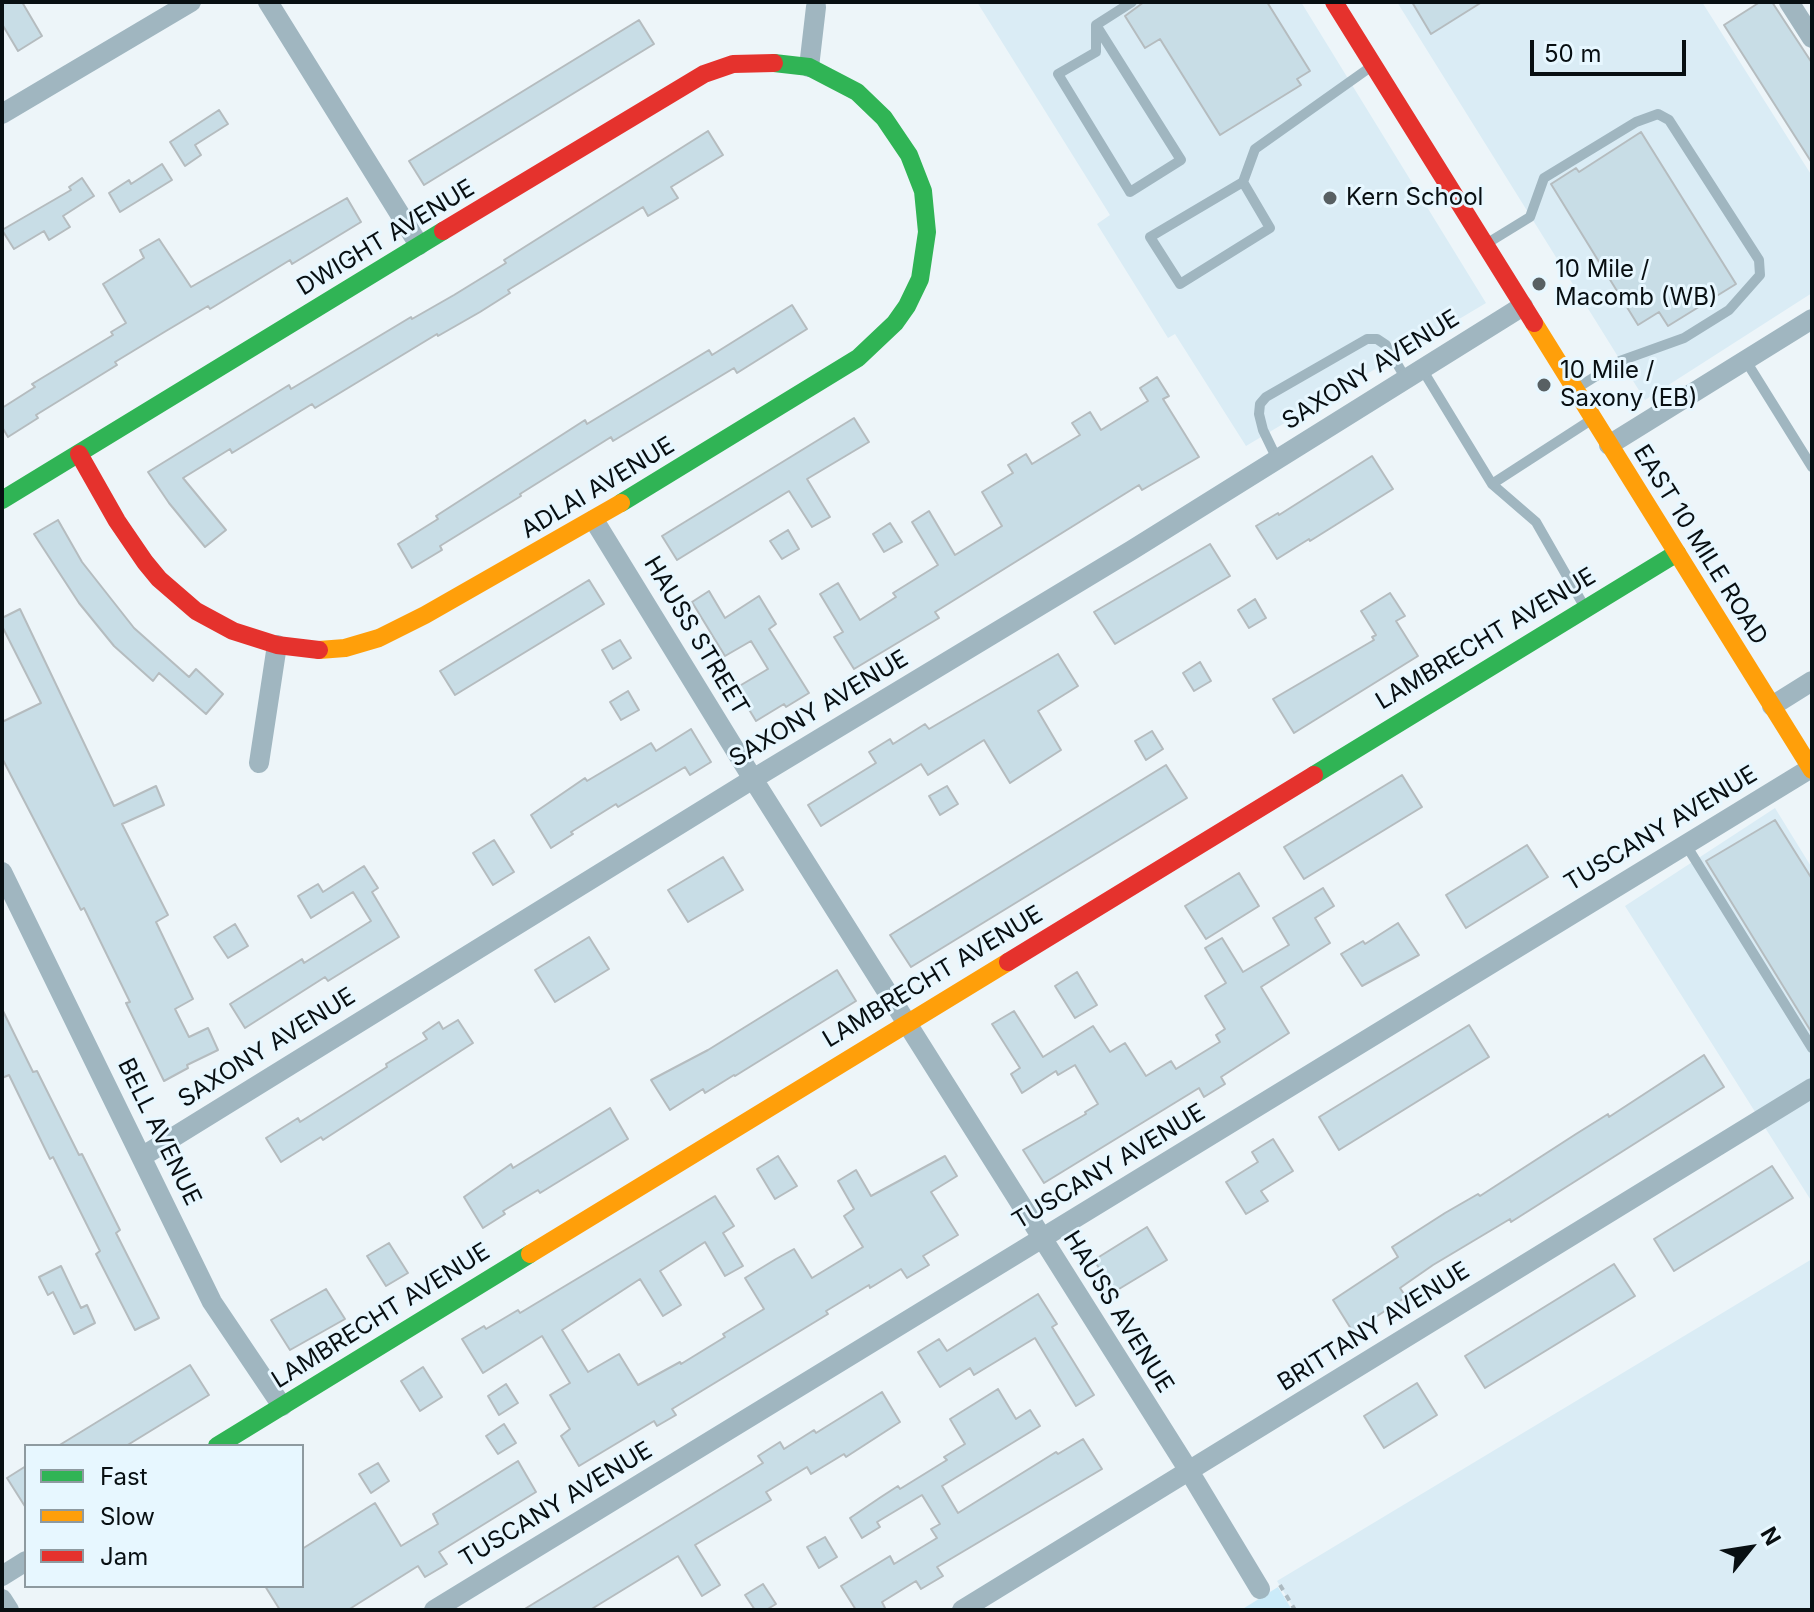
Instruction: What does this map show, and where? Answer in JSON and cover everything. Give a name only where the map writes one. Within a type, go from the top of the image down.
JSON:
[{"type":"street","points":[[2,114],[191,2]]},
{"type":"street","points":[[268,2],[419,245]]},
{"type":"street","name":"EAST 10 MILE ROAD","points":[[1334,2],[1811,769]]},
{"type":"street","points":[[1789,2],[1812,38]]},
{"type":"street","points":[[809,67],[816,7]]},
{"type":"street","name":"DWIGHT AVENUE","points":[[2,500],[704,74],[733,64],[759,62],[809,67]]},
{"type":"street","name":"ADLAI AVENUE","points":[[79,454],[117,521],[159,579],[188,605],[233,631],[277,645],[311,650],[345,648],[379,638],[425,615],[594,520],[858,358],[895,323],[916,290],[927,232],[923,191],[909,155],[884,118],[857,92],[809,67]]},
{"type":"street","name":"SAXONY AVENUE","points":[[143,1156],[1523,306]]},
{"type":"street","points":[[1609,445],[1812,319]]},
{"type":"street","name":"HAUSS STREET","points":[[594,520],[753,779]]},
{"type":"street","name":"LAMBRECHT AVENUE","points":[[220,1444],[1677,553]]},
{"type":"street","points":[[259,763],[277,645]]},
{"type":"street","points":[[1772,706],[1812,681]]},
{"type":"street","name":"TUSCANY AVENUE","points":[[434,1610],[1811,769]]},
{"type":"street","name":"HAUSS AVENUE","points":[[753,779],[1189,1471],[1268,1585]]},
{"type":"street","name":"BELL AVENUE","points":[[2,872],[212,1302],[282,1406]]},
{"type":"street","name":"BRITTANY AVENUE","points":[[962,1610],[1812,1088]]},
{"type":"street","points":[[2,1576],[24,1562]]},
{"type":"street","points":[[2,1599],[9,1610]]},
{"type":"lane","points":[[1096,25],[1132,2]]},
{"type":"lane","points":[[1096,25],[1181,160],[1130,192],[1058,74],[1096,52],[1096,25]]},
{"type":"lane","points":[[1243,182],[1270,228],[1180,284],[1150,237],[1243,182],[1255,149],[1373,65]]},
{"type":"lane","points":[[1485,245],[1530,217],[1544,178],[1636,122],[1658,114],[1669,120],[1759,260],[1760,275],[1729,310],[1684,338],[1620,361],[1574,389]]},
{"type":"lane","points":[[1277,459],[1263,430],[1260,404],[1266,397],[1367,339],[1377,339],[1414,374],[1492,484],[1536,522],[1585,608]]},
{"type":"lane","points":[[1746,361],[1812,467]]},
{"type":"lane","points":[[1492,484],[1593,419]]},
{"type":"lane","points":[[1686,845],[1812,1048]]},
{"type":"path","points":[[1268,1585],[1295,1610]]},
{"type":"shaded area","points":[[977,2],[1301,2],[1486,303],[1246,446],[1175,334],[1168,338],[1097,224],[1110,215]]},
{"type":"shaded area","points":[[1397,2],[1702,2],[1812,176],[1812,293],[1645,400]]},
{"type":"shaded area","points":[[1775,808],[1812,868],[1812,1202],[1625,906]]},
{"type":"shaded area","points":[[1812,1259],[1812,1610],[1295,1610],[1277,1581]]},
{"type":"shaded area","points":[[1278,1587],[1292,1610],[1241,1610]]},
{"type":"building","points":[[2,2],[22,2],[42,36],[18,51],[2,24]]},
{"type":"building","points":[[1144,2],[1267,2],[1310,71],[1297,79],[1301,85],[1220,135],[1160,39],[1145,48],[1125,16]]},
{"type":"building","points":[[1412,2],[1482,2],[1431,34]]},
{"type":"building","points":[[1760,2],[1772,2],[1812,63],[1812,163],[1724,25]]},
{"type":"building","points":[[639,20],[654,44],[424,185],[409,161]]},
{"type":"building","points":[[219,110],[228,124],[195,145],[201,155],[185,166],[170,142]]},
{"type":"building","points":[[708,131],[723,155],[671,187],[678,198],[648,216],[643,207],[508,290],[510,293],[480,312],[437,334],[315,408],[312,404],[232,453],[230,449],[183,478],[226,530],[205,547],[148,472],[289,385],[291,389],[411,317],[454,295]]},
{"type":"building","points":[[1641,132],[1736,284],[1668,326],[1659,312],[1638,325],[1551,184],[1576,168],[1579,172]]},
{"type":"building","points":[[162,164],[172,180],[120,212],[109,193],[129,180],[131,184]]},
{"type":"building","points":[[82,178],[94,196],[63,216],[70,227],[49,240],[44,231],[14,249],[2,230],[71,190],[69,187]]},
{"type":"building","points":[[347,198],[361,222],[292,264],[290,260],[210,309],[208,306],[115,362],[117,365],[36,415],[38,418],[8,437],[2,427],[2,408],[35,387],[32,384],[113,335],[111,332],[126,323],[103,284],[144,258],[140,250],[159,239],[191,287]]},
{"type":"building","points":[[792,305],[807,329],[737,373],[734,368],[613,441],[611,437],[440,546],[442,550],[412,568],[398,544],[438,519],[436,516],[585,420],[587,424],[709,350],[712,355]]},
{"type":"building","points":[[1157,377],[1169,396],[1163,399],[1199,457],[1142,490],[1139,485],[935,612],[939,618],[854,669],[834,637],[843,632],[820,594],[838,583],[860,620],[896,597],[893,593],[938,565],[912,522],[929,511],[955,555],[1002,526],[982,492],[1013,473],[1008,465],[1026,454],[1032,464],[1080,435],[1072,423],[1090,412],[1101,430],[1148,401],[1140,388]]},
{"type":"building","points":[[854,418],[869,442],[807,479],[830,517],[812,527],[789,491],[677,560],[662,536]]},
{"type":"building","points":[[1372,456],[1393,489],[1277,559],[1256,526],[1279,515]]},
{"type":"building","points":[[58,520],[82,562],[134,628],[189,677],[196,669],[223,694],[206,714],[159,673],[153,681],[114,646],[79,603],[34,534]]},
{"type":"building","points":[[890,523],[902,542],[884,552],[873,534]]},
{"type":"building","points":[[788,530],[799,549],[782,559],[770,541]]},
{"type":"building","points":[[1210,544],[1230,576],[1115,644],[1094,612]]},
{"type":"building","points":[[589,580],[604,604],[455,695],[440,671]]},
{"type":"building","points":[[709,591],[725,618],[759,596],[776,624],[769,629],[809,693],[756,721],[736,688],[768,669],[751,641],[725,656],[692,602]]},
{"type":"building","points":[[1390,593],[1405,616],[1396,621],[1418,656],[1294,733],[1273,699],[1374,640],[1372,637],[1376,635],[1361,611]]},
{"type":"building","points":[[1255,599],[1266,618],[1249,628],[1238,610]]},
{"type":"building","points":[[20,609],[114,806],[156,786],[164,805],[122,824],[168,915],[156,922],[193,999],[175,1009],[189,1037],[208,1028],[218,1050],[187,1065],[188,1068],[164,1081],[84,908],[81,910],[2,758],[2,722],[41,703],[2,626],[2,618]]},
{"type":"building","points":[[620,640],[631,658],[613,669],[602,650]]},
{"type":"building","points":[[1058,654],[1078,686],[1038,711],[1061,750],[1010,783],[984,740],[928,775],[921,764],[821,826],[808,805],[876,763],[869,752],[890,739],[893,744],[925,724],[929,729]]},
{"type":"building","points":[[1200,662],[1211,681],[1194,691],[1183,673]]},
{"type":"building","points":[[628,691],[639,710],[621,720],[610,702]]},
{"type":"building","points":[[691,729],[711,762],[690,775],[685,767],[618,807],[616,804],[551,848],[531,815],[585,778],[587,781],[651,743],[656,751]]},
{"type":"building","points":[[1152,731],[1163,749],[1146,760],[1135,741]]},
{"type":"building","points":[[1166,765],[1187,798],[911,967],[890,935]]},
{"type":"building","points":[[1402,775],[1422,807],[1304,879],[1284,847]]},
{"type":"building","points":[[947,786],[958,804],[940,815],[929,796]]},
{"type":"building","points":[[1775,820],[1812,879],[1812,1033],[1706,861]]},
{"type":"building","points":[[494,840],[514,872],[493,885],[473,853]]},
{"type":"building","points":[[1527,845],[1548,877],[1466,928],[1446,895]]},
{"type":"building","points":[[723,857],[743,890],[688,922],[668,890]]},
{"type":"building","points":[[364,866],[378,888],[372,892],[399,937],[328,981],[325,977],[245,1028],[230,1004],[371,921],[353,892],[311,918],[298,896],[318,884],[323,892]]},
{"type":"building","points":[[1239,873],[1259,906],[1206,939],[1185,906]]},
{"type":"building","points":[[1323,888],[1334,906],[1315,918],[1330,943],[1261,987],[1289,1033],[1221,1077],[1225,1084],[1204,1097],[1199,1088],[1044,1183],[1023,1150],[1098,1104],[1075,1065],[1058,1075],[1056,1071],[1022,1093],[1011,1074],[1020,1068],[992,1024],[1014,1011],[1043,1057],[1093,1026],[1110,1052],[1125,1043],[1146,1076],[1171,1061],[1176,1069],[1220,1042],[1216,1035],[1225,1029],[1205,996],[1226,983],[1205,948],[1222,938],[1243,972],[1289,945],[1273,918]]},
{"type":"building","points":[[1398,923],[1419,955],[1362,986],[1341,954],[1363,941],[1365,944]]},
{"type":"building","points":[[235,924],[248,946],[228,958],[214,937]]},
{"type":"building","points":[[589,937],[609,969],[555,1002],[535,970]]},
{"type":"building","points":[[837,970],[856,1001],[735,1076],[705,1093],[703,1089],[670,1110],[651,1080],[708,1050]]},
{"type":"building","points":[[1077,972],[1097,1005],[1075,1018],[1055,986]]},
{"type":"building","points":[[2,1009],[33,1072],[37,1071],[79,1155],[82,1154],[120,1230],[116,1233],[159,1318],[135,1330],[96,1254],[100,1251],[53,1157],[50,1159],[9,1075],[2,1078]]},
{"type":"building","points":[[458,1020],[473,1043],[323,1140],[321,1137],[281,1162],[266,1138],[298,1118],[300,1122],[387,1067],[386,1064],[427,1039],[423,1033],[439,1022],[443,1029]]},
{"type":"building","points":[[1469,1025],[1489,1057],[1339,1150],[1319,1117]]},
{"type":"building","points":[[1704,1055],[1724,1087],[1511,1222],[1510,1219],[1433,1265],[1400,1288],[1406,1297],[1353,1332],[1333,1300],[1398,1257],[1392,1247],[1445,1213],[1478,1194],[1480,1196],[1608,1114],[1609,1117]]},
{"type":"building","points":[[610,1108],[628,1139],[540,1193],[538,1190],[503,1211],[505,1214],[483,1228],[464,1197],[511,1164],[513,1168]]},
{"type":"building","points":[[1273,1139],[1293,1171],[1261,1191],[1268,1201],[1246,1214],[1226,1182],[1258,1162],[1252,1152]]},
{"type":"building","points":[[778,1156],[797,1186],[775,1199],[757,1169]]},
{"type":"building","points":[[945,1156],[957,1176],[931,1192],[958,1235],[923,1256],[929,1265],[907,1278],[901,1269],[870,1288],[869,1285],[826,1311],[828,1314],[672,1409],[676,1415],[657,1426],[654,1421],[579,1466],[561,1436],[570,1429],[550,1395],[570,1383],[542,1336],[483,1373],[462,1339],[518,1310],[520,1313],[715,1196],[734,1226],[723,1233],[743,1266],[725,1276],[705,1242],[660,1271],[681,1305],[663,1316],[640,1279],[562,1330],[588,1372],[619,1354],[638,1385],[681,1364],[764,1309],[745,1278],[794,1249],[812,1278],[863,1247],[844,1216],[854,1209],[838,1181],[856,1170],[871,1196]]},
{"type":"building","points":[[1772,1166],[1793,1198],[1674,1271],[1654,1239]]},
{"type":"building","points":[[1147,1227],[1167,1260],[1114,1292],[1094,1260]]},
{"type":"building","points":[[389,1243],[408,1273],[386,1286],[367,1256]]},
{"type":"building","points":[[1614,1264],[1635,1296],[1485,1388],[1465,1356]]},
{"type":"building","points":[[61,1266],[81,1308],[87,1305],[95,1323],[74,1334],[53,1292],[48,1295],[39,1277]]},
{"type":"building","points":[[326,1289],[345,1319],[290,1350],[271,1320]]},
{"type":"building","points":[[1038,1294],[1057,1324],[1052,1327],[1094,1395],[1076,1406],[1035,1338],[974,1375],[970,1368],[940,1387],[918,1352],[939,1339],[947,1351]]},
{"type":"building","points":[[190,1365],[209,1395],[129,1444],[61,1444]]},
{"type":"building","points":[[423,1367],[442,1397],[420,1411],[401,1381]]},
{"type":"building","points":[[1417,1383],[1437,1415],[1384,1448],[1364,1416]]},
{"type":"building","points":[[506,1384],[518,1403],[499,1415],[488,1396]]},
{"type":"building","points":[[998,1389],[1016,1419],[1030,1410],[1040,1426],[942,1486],[958,1513],[1056,1452],[1058,1454],[1083,1439],[1102,1469],[937,1567],[943,1576],[921,1589],[916,1581],[882,1602],[886,1610],[856,1610],[841,1586],[890,1556],[894,1564],[937,1538],[931,1529],[940,1524],[922,1495],[877,1522],[880,1527],[862,1538],[850,1518],[898,1486],[900,1489],[947,1460],[944,1457],[965,1444],[950,1419]]},
{"type":"building","points":[[882,1392],[900,1422],[846,1457],[844,1454],[811,1474],[807,1467],[766,1492],[771,1500],[695,1545],[720,1585],[702,1596],[678,1556],[590,1610],[523,1610],[763,1463],[758,1456],[780,1442],[784,1449]]},
{"type":"building","points":[[504,1424],[516,1443],[498,1454],[486,1436]]},
{"type":"building","points":[[518,1461],[536,1492],[439,1552],[447,1564],[425,1577],[418,1566],[348,1610],[280,1610],[266,1588],[304,1588],[304,1548],[375,1503],[401,1546],[438,1524],[433,1514]]},
{"type":"building","points":[[378,1463],[389,1481],[371,1493],[359,1474]]},
{"type":"building","points":[[24,1467],[24,1505],[7,1478]]},
{"type":"building","points":[[825,1537],[837,1557],[819,1568],[807,1547]]},
{"type":"building","points":[[763,1584],[776,1604],[766,1610],[755,1610],[745,1595]]},
{"type":"traffic: fast","points":[[621,503],[858,358],[895,323],[920,279],[927,232],[923,191],[909,155],[884,118],[857,92],[809,67],[774,63]]},
{"type":"traffic: fast","points":[[2,500],[443,231]]},
{"type":"traffic: fast","points":[[1314,775],[1677,553]]},
{"type":"traffic: fast","points":[[220,1444],[530,1254]]},
{"type":"traffic: slow","points":[[1534,323],[1812,770]]},
{"type":"traffic: slow","points":[[319,650],[345,648],[379,638],[621,503]]},
{"type":"traffic: slow","points":[[530,1254],[1008,962]]},
{"type":"traffic: jam","points":[[1334,2],[1534,323]]},
{"type":"traffic: jam","points":[[443,231],[704,74],[733,64],[774,63]]},
{"type":"traffic: jam","points":[[79,454],[117,521],[145,562],[159,579],[196,611],[233,631],[277,645],[319,650]]},
{"type":"traffic: jam","points":[[1008,962],[1314,775]]},
{"type":"place","name":"Kern School","points":[[1330,198]]},
{"type":"place","name":"10 Mile / Macomb (WB)","points":[[1539,284]]},
{"type":"place","name":"10 Mile / Saxony (EB)","points":[[1544,385]]}]
